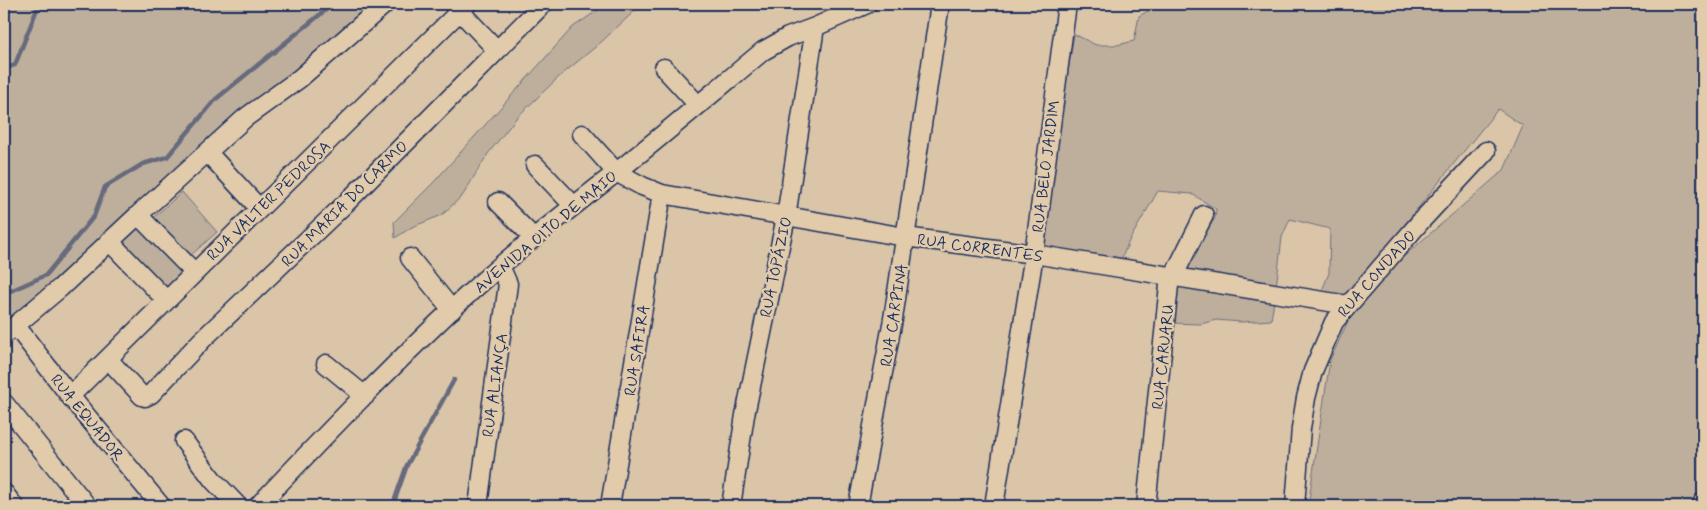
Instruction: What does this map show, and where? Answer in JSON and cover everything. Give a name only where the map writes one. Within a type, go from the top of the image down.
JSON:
[{"type":"street","points":[[10,331],[60,288],[246,118],[299,79],[385,4]]},
{"type":"street","name":"RUA MARIA DO CARMO","points":[[108,359],[142,396],[145,397],[151,394],[202,340],[346,203],[543,4]]},
{"type":"street","name":"AVENIDA OITO DE MAIO","points":[[262,505],[365,396],[452,310],[500,266],[573,205],[769,46],[867,4]]},
{"type":"street","name":"RUA CARPINA","points":[[858,506],[893,319],[940,4]]},
{"type":"street","name":"RUA BELO JARDIM","points":[[994,506],[1034,254],[1067,4]]},
{"type":"street","points":[[460,6],[496,50]]},
{"type":"street","name":"RUA VALTER PEDROSA","points":[[70,396],[460,6]]},
{"type":"street","name":"RUA TOPÁZIO","points":[[731,506],[745,415],[786,217],[815,27]]},
{"type":"street","points":[[664,68],[698,105]]},
{"type":"street","name":"RUA CORRENTES","points":[[582,134],[616,172],[662,194],[905,237],[1034,254],[1348,305]]},
{"type":"street","name":"RUA CONDADO","points":[[1295,506],[1301,428],[1306,398],[1313,371],[1334,322],[1421,221],[1486,151]]},
{"type":"street","points":[[208,153],[259,208]]},
{"type":"street","points":[[535,165],[573,205]]},
{"type":"street","name":"RUA SAFIRA","points":[[610,506],[662,194]]},
{"type":"street","points":[[498,202],[534,238]]},
{"type":"street","points":[[138,215],[194,272]]},
{"type":"street","name":"RUA CARUARU","points":[[1146,506],[1169,285],[1204,215]]},
{"type":"street","points":[[110,241],[166,300]]},
{"type":"street","points":[[410,258],[452,310]]},
{"type":"street","name":"RUA ALIANÇA","points":[[478,506],[508,284],[500,266]]},
{"type":"street","name":"RUA EQUADOR","points":[[10,331],[70,396],[161,506]]},
{"type":"street","points":[[326,364],[365,396]]},
{"type":"street","points":[[4,403],[87,506]]},
{"type":"street","points":[[184,442],[213,480],[238,506]]},
{"type":"street","points":[[4,493],[14,506]]},
{"type":"street","points":[[1701,506],[1703,502]]},
{"type":"shaded area","points":[[4,4],[373,4],[4,326]]},
{"type":"shaded area","points":[[607,4],[642,4],[599,44],[560,76],[517,117],[487,155],[463,195],[442,215],[412,227],[395,238],[394,222],[433,183],[573,27]]},
{"type":"shaded area","points":[[1161,4],[1703,4],[1703,506],[1308,506],[1330,360],[1354,308],[1381,276],[1504,170],[1523,126],[1498,109],[1346,297],[1321,293],[1329,273],[1330,229],[1290,219],[1282,237],[1271,320],[1241,322],[1216,320],[1201,324],[1169,323],[1174,285],[1215,218],[1216,209],[1192,194],[1158,191],[1129,241],[1121,260],[1040,249],[1074,34],[1096,45],[1117,45],[1134,41],[1139,16]]},
{"type":"shaded area","points":[[182,192],[217,232],[190,256],[154,217]]},
{"type":"shaded area","points":[[138,225],[184,270],[165,289],[119,243]]},
{"type":"waterway","points":[[4,69],[15,65],[39,4]]},
{"type":"waterway","points":[[4,294],[46,275],[94,216],[105,187],[143,164],[167,157],[216,99],[333,4]]},
{"type":"waterway","points":[[394,506],[407,465],[454,380]]}]
